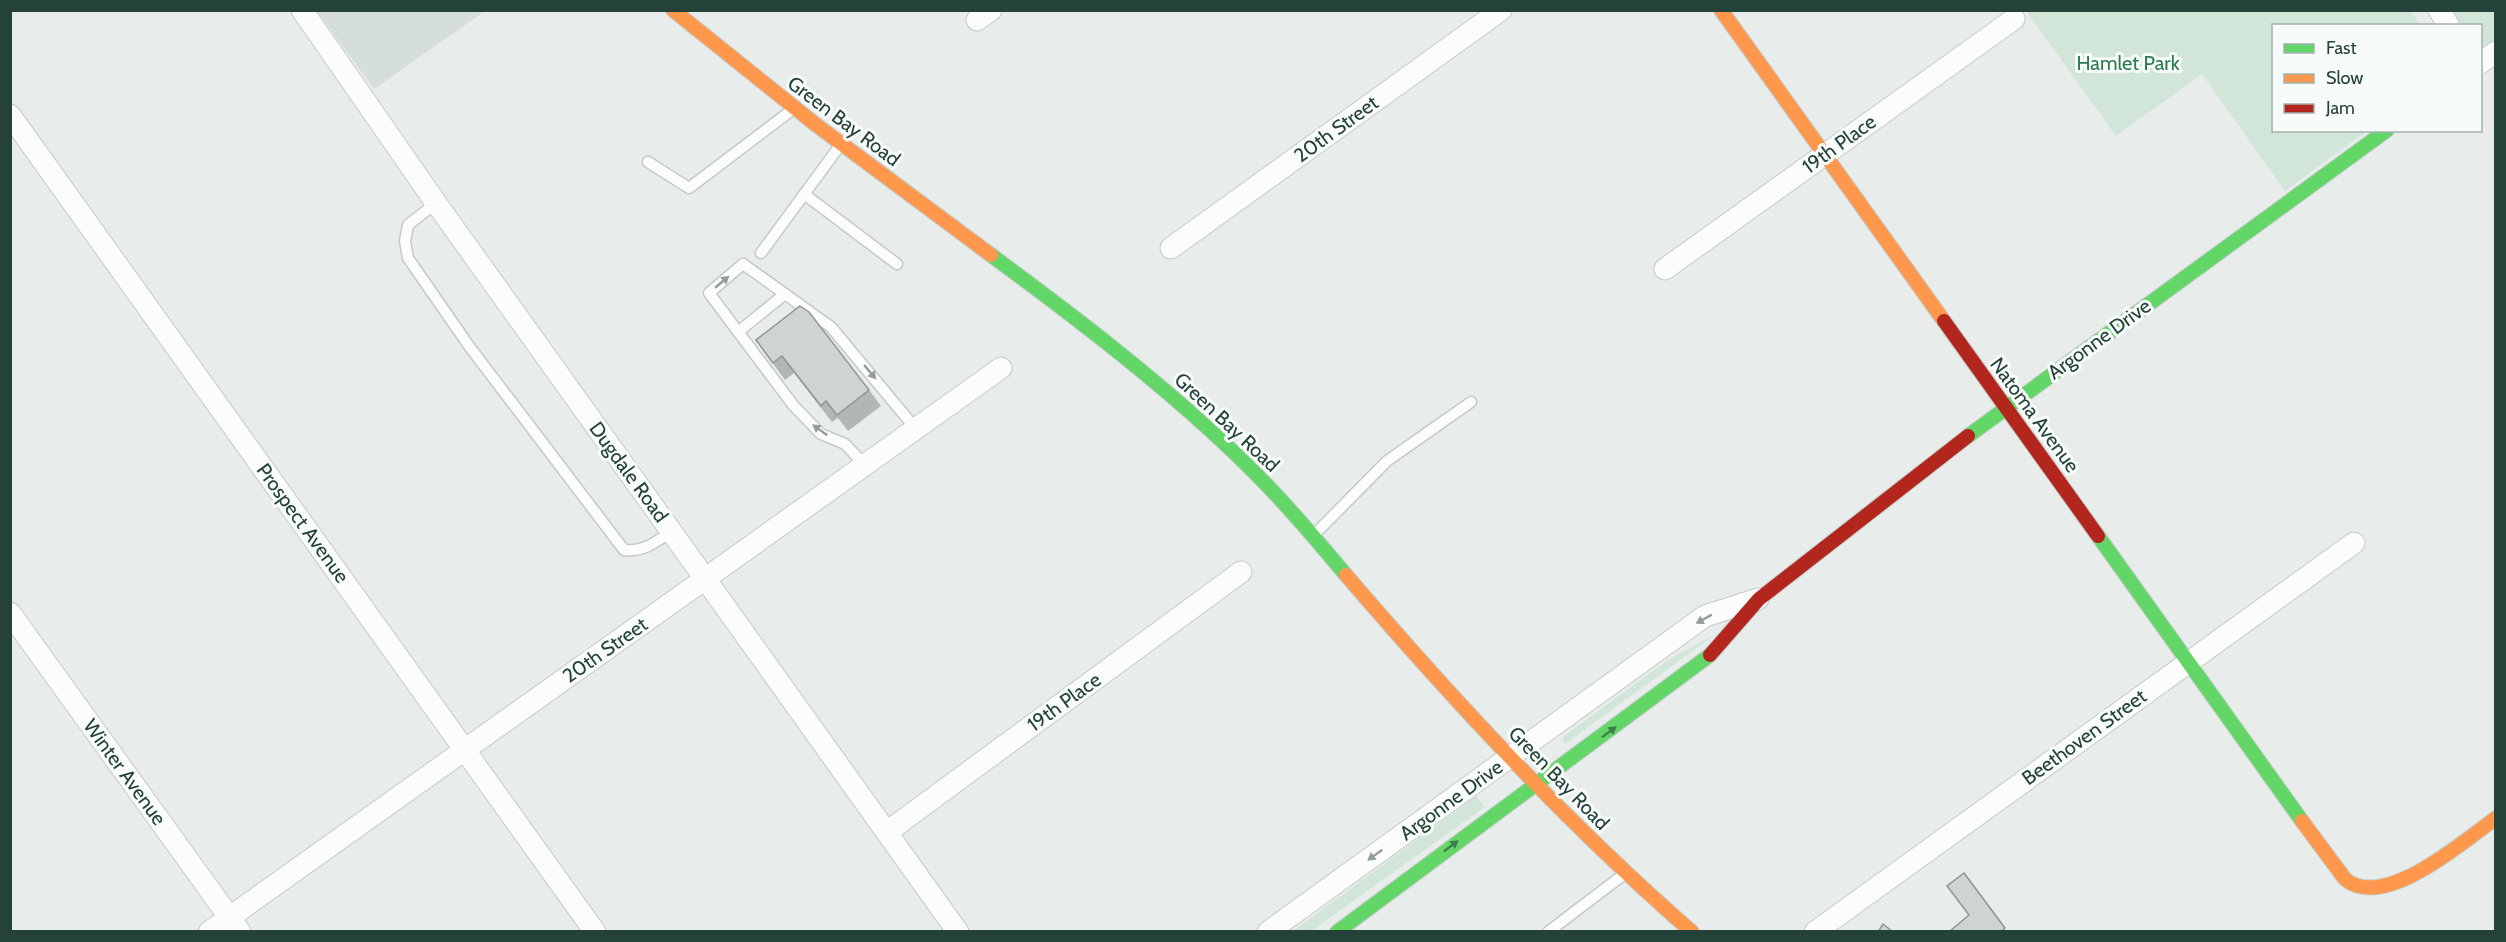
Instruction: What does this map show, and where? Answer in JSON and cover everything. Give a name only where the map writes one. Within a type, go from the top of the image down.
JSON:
[{"type":"street","name":"Dugdale Road","points":[[302,10],[436,203],[958,932]]},
{"type":"street","name":"Green Bay Road","points":[[672,10],[794,108],[1152,379],[1246,464],[1510,758],[1687,930]]},
{"type":"street","name":"20th Street","points":[[1171,248],[1501,10]]},
{"type":"street","name":"Natoma Avenue","points":[[1721,10],[2188,662],[2351,884],[2373,889],[2393,885],[2415,874],[2496,818]]},
{"type":"street","points":[[2439,10],[2448,24]]},
{"type":"street","name":"19th Place","points":[[1665,269],[2014,19]]},
{"type":"street","points":[[2482,62],[2496,52]]},
{"type":"street","name":"Prospect Avenue","points":[[10,115],[595,932]]},
{"type":"street","name":"Argonne Drive","points":[[1337,932],[1503,808],[1537,786],[1717,650],[1759,599],[2005,407],[2384,132]]},
{"type":"street","name":"20th Street","points":[[209,932],[235,924],[465,750],[1001,368]]},
{"type":"street","name":"Beethoven Street","points":[[1815,932],[2354,543]]},
{"type":"street","name":"19th Place","points":[[887,832],[1241,572]]},
{"type":"street","name":"Argonne Drive","points":[[1268,932],[1706,616],[1759,599]]},
{"type":"street","name":"Winter Avenue","points":[[10,613],[235,924]]},
{"type":"lane","points":[[648,162],[689,188],[794,108]]},
{"type":"lane","points":[[761,253],[841,144]]},
{"type":"lane","points":[[804,194],[897,264]]},
{"type":"lane","points":[[436,203],[408,225],[405,241],[408,258],[469,346],[624,550],[636,551],[646,548],[672,531]]},
{"type":"lane","points":[[865,465],[845,444],[821,434],[793,405],[709,293],[743,264],[831,327],[916,429]]},
{"type":"lane","points":[[738,332],[785,294]]},
{"type":"lane","points":[[1312,537],[1387,462],[1471,402]]},
{"type":"lane","points":[[1548,932],[1626,873]]},
{"type":"shaded area","points":[[317,11],[485,11],[374,89]]},
{"type":"green space","name":"Hamlet Park","points":[[2410,10],[2420,24],[2272,24],[2272,132],[2366,132],[2285,191],[2202,74],[2116,136],[2026,11]]},
{"type":"green space","points":[[2451,11],[2495,11],[2495,72],[2482,52],[2482,24],[2461,24]]},
{"type":"green space","points":[[1716,634],[1565,744],[1562,740],[1564,736],[1671,658]]},
{"type":"green space","points":[[1476,796],[1485,807],[1311,931],[1292,932]]},
{"type":"building","points":[[800,306],[809,312],[869,390],[837,415],[826,401],[821,406],[782,356],[773,363],[756,340]]},
{"type":"building","points":[[1964,873],[2005,928],[2001,932],[1950,931],[1969,915],[1947,886]]},
{"type":"building","points":[[1883,924],[1893,932],[1878,932]]},
{"type":"traffic: fast","points":[[1968,436],[2384,132]]},
{"type":"traffic: fast","points":[[991,255],[1122,355],[1215,435],[1271,490],[1346,575]]},
{"type":"traffic: fast","points":[[2098,536],[2302,821]]},
{"type":"traffic: fast","points":[[1337,932],[1710,655]]},
{"type":"traffic: slow","points":[[673,10],[815,124],[991,255]]},
{"type":"traffic: slow","points":[[1721,10],[1944,321]]},
{"type":"traffic: slow","points":[[1346,575],[1428,669],[1513,760],[1600,848],[1692,932]]},
{"type":"traffic: slow","points":[[2302,821],[2345,879],[2361,887],[2381,886],[2402,880],[2424,869],[2496,818]]},
{"type":"traffic: jam","points":[[1944,321],[2098,536]]},
{"type":"traffic: jam","points":[[1710,655],[1759,599],[1968,436]]}]
